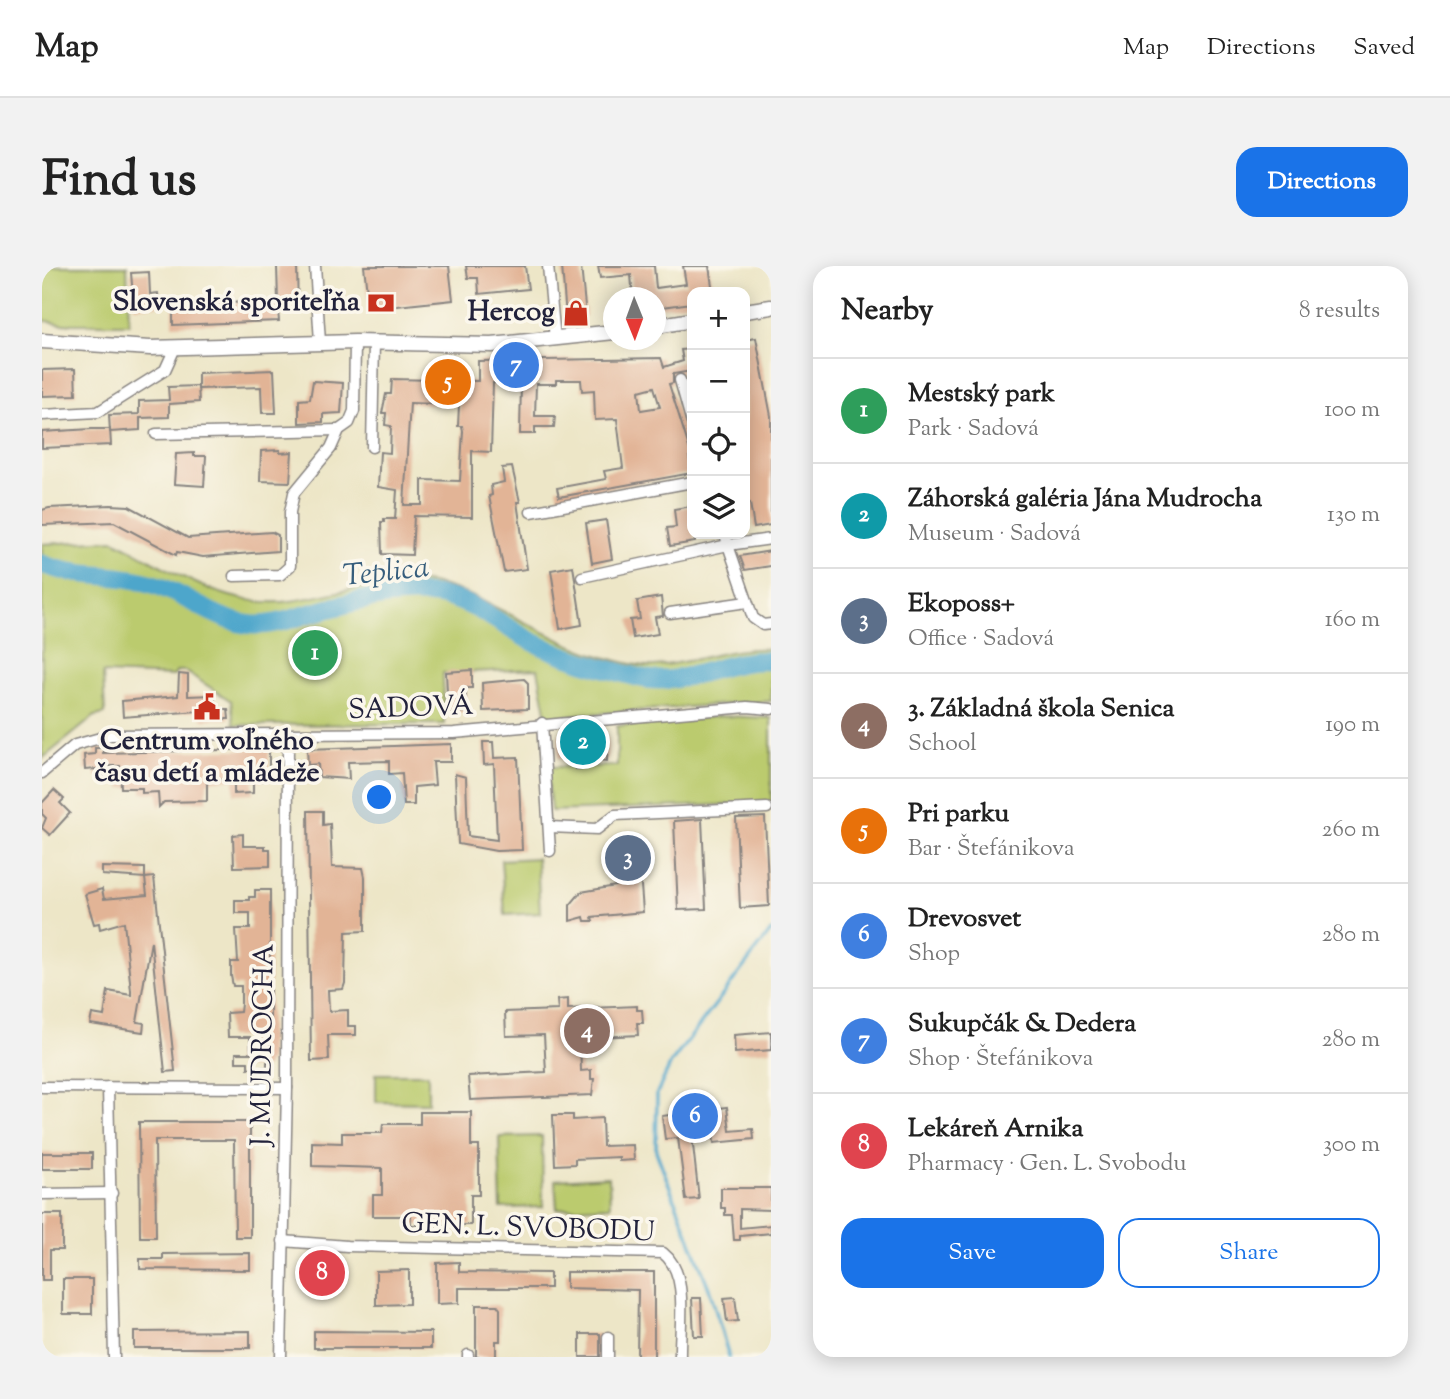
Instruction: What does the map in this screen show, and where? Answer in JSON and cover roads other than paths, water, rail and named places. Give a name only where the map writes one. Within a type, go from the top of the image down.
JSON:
[{"type":"street","points":[[315,266],[320,342]]},
{"type":"street","points":[[548,266],[555,339]]},
{"type":"street","points":[[750,310],[771,307]]},
{"type":"street","points":[[666,324],[687,321]]},
{"type":"street","points":[[42,341],[175,348],[320,342],[492,345],[603,333]]},
{"type":"street","points":[[234,576],[280,575],[290,566],[290,512],[294,493],[331,448],[339,430],[349,423],[354,411],[355,342]]},
{"type":"street","points":[[372,447],[374,342]]},
{"type":"street","points":[[42,415],[98,412],[165,370],[175,348]]},
{"type":"street","points":[[680,380],[689,413]]},
{"type":"street","points":[[156,434],[339,430]]},
{"type":"street","points":[[531,512],[687,483]]},
{"type":"street","points":[[582,577],[726,540],[771,539]]},
{"type":"street","points":[[726,540],[753,618],[763,625],[771,624]]},
{"type":"street","points":[[670,614],[747,602]]},
{"type":"street","name":"SADOVÁ","points":[[42,773],[75,745],[111,734],[454,733],[542,723],[747,707],[771,709]]},
{"type":"street","points":[[542,723],[550,851]]},
{"type":"street","name":"J. MUDROCHA","points":[[281,1357],[287,1088],[288,734]]},
{"type":"street","points":[[549,827],[597,829],[615,815],[767,808]]},
{"type":"street","points":[[42,1087],[287,1088]]},
{"type":"street","points":[[108,1087],[114,1357]]},
{"type":"street","points":[[42,1194],[112,1193]]},
{"type":"street","name":"GEN. L. SVOBODU","points":[[283,1241],[346,1246],[663,1253],[673,1261],[679,1276],[680,1357]]},
{"type":"street","points":[[608,1337],[608,1357]]},
{"type":"waterway","name":"Teplica","points":[[42,564],[70,572],[128,578],[156,585],[228,619],[254,625],[277,623],[380,597],[414,594],[446,597],[479,610],[557,653],[641,678],[674,679],[738,663],[771,661]]},
{"type":"waterway","points":[[729,1357],[710,1291],[656,1151],[657,1093],[671,1063],[771,931]]},
{"type":"place","name":"Slovenská sporiteľňa","points":[[381,303]]},
{"type":"place","name":"Hercog","points":[[576,313]]},
{"type":"place","name":"Sukupčák & Dedera","points":[[516,365]]},
{"type":"place","name":"Pri parku","points":[[448,382]]},
{"type":"place","name":"Mestský park","points":[[315,653]]},
{"type":"place","name":"Centrum voľného času detí a mládeže","points":[[207,707]]},
{"type":"place","name":"Záhorská galéria Jána Mudrocha","points":[[583,742]]},
{"type":"place","name":"Ekoposs+","points":[[628,858]]},
{"type":"place","name":"3. Základná škola Senica","points":[[587,1031]]},
{"type":"place","name":"Drevosvet","points":[[695,1116]]},
{"type":"place","name":"Lekáreň Arnika","points":[[322,1273]]}]
